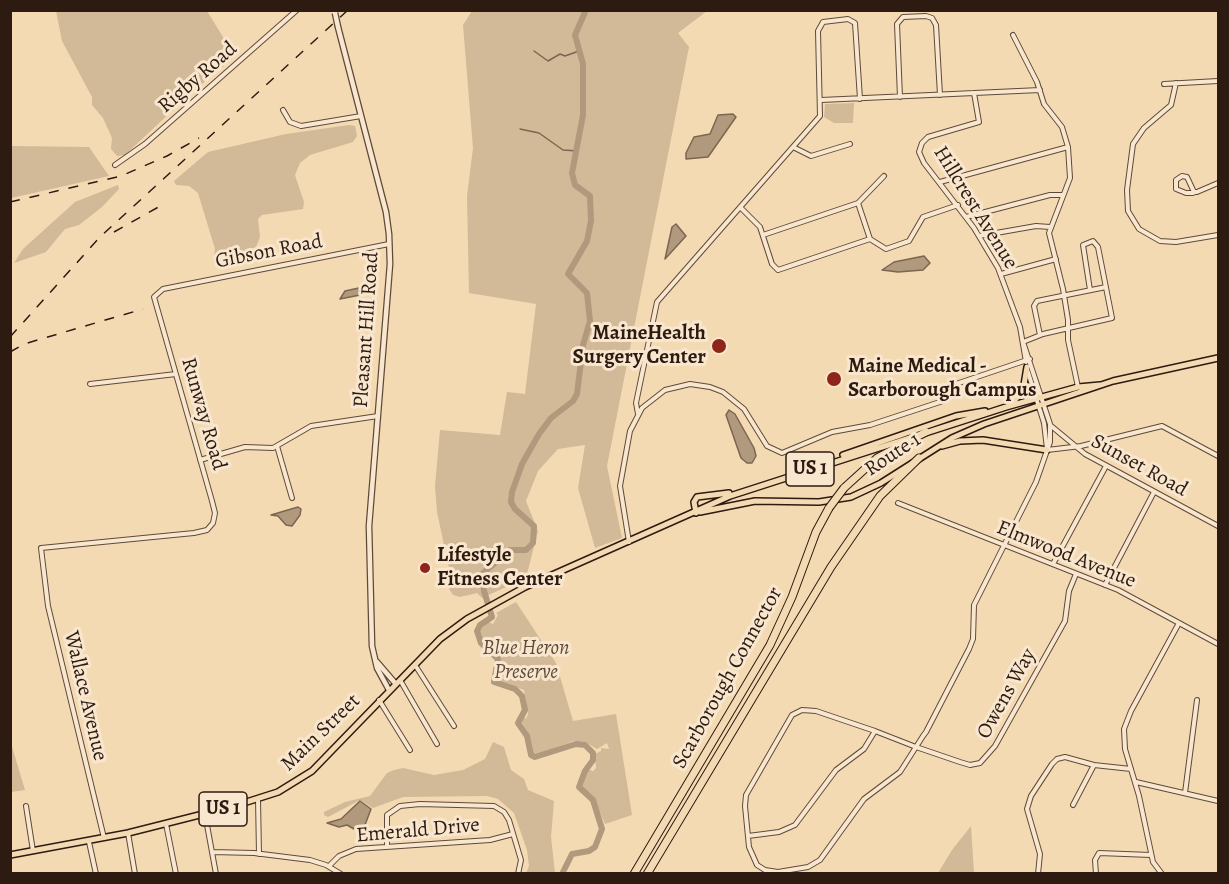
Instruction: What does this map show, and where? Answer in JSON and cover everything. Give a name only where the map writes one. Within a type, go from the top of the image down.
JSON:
[{"type":"highway","name":"Scarborough Connector","points":[[634,873],[772,640],[792,597],[816,532],[829,508],[844,488],[877,458],[926,432]]},
{"type":"highway","name":"Scarborough Connector","points":[[647,873],[831,567],[880,496],[919,458]]},
{"type":"main road","name":"Route 1","points":[[483,610],[557,572],[696,513],[716,501],[748,490],[1006,407],[1078,387],[1218,358]]},
{"type":"main road","points":[[1006,407],[1023,392],[1027,362]]},
{"type":"main road","name":"Route 1","points":[[696,513],[755,501],[819,502],[851,497],[873,488],[930,451],[967,431],[1085,392],[1100,384]]},
{"type":"main road","points":[[815,468],[863,446],[947,418],[996,410]]},
{"type":"main road","points":[[930,451],[952,443],[975,440],[1047,450]]},
{"type":"main road","points":[[696,513],[694,502],[700,496],[748,490]]},
{"type":"main road","name":"Main Street","points":[[10,855],[89,842],[166,824],[258,799],[290,786],[306,775],[414,664],[453,628],[483,610]]},
{"type":"street","name":"Rigby Road","points":[[115,165],[145,144],[297,10]]},
{"type":"street","name":"Pleasant Hill Road","points":[[334,12],[386,212],[389,244],[369,526],[372,638],[380,675],[389,690]]},
{"type":"street","points":[[900,97],[897,24],[903,17],[926,15],[932,18],[936,25],[940,95]]},
{"type":"street","points":[[638,414],[636,403],[654,308],[818,118],[821,100],[819,26],[826,21],[848,19],[855,22],[860,99]]},
{"type":"street","points":[[1013,35],[1046,107],[1060,123],[1068,147],[1071,171],[1050,226],[1064,295],[1067,330],[1078,387]]},
{"type":"street","points":[[1164,84],[1218,81]]},
{"type":"street","points":[[1176,83],[1173,103],[1144,128],[1133,144],[1126,194],[1128,211],[1139,229],[1160,241],[1176,242],[1218,235]]},
{"type":"street","points":[[821,100],[1040,90]]},
{"type":"street","name":"Hillcrest Avenue","points":[[974,93],[979,122],[931,136],[920,145],[922,159],[958,205],[1001,274],[1039,398]]},
{"type":"street","points":[[283,110],[290,122],[304,127],[361,116]]},
{"type":"street","points":[[793,147],[811,156],[850,144]]},
{"type":"street","points":[[940,182],[1068,147]]},
{"type":"street","points":[[762,235],[858,203],[884,176]]},
{"type":"street","points":[[1194,192],[1187,177],[1182,176],[1176,180],[1175,186],[1179,191],[1194,192],[1218,183]]},
{"type":"street","points":[[966,217],[1050,195],[1063,195]]},
{"type":"street","points":[[858,203],[870,239],[886,249],[911,239],[923,217],[958,205]]},
{"type":"street","points":[[740,207],[758,225],[772,264],[780,270],[870,239]]},
{"type":"street","points":[[979,236],[1036,226],[1050,226]]},
{"type":"street","points":[[1023,342],[1040,335],[1112,318],[1097,243],[1091,241],[1083,245],[1090,290]]},
{"type":"street","name":"Gibson Road","points":[[157,293],[163,289],[389,244]]},
{"type":"street","points":[[1001,274],[1056,259]]},
{"type":"street","points":[[1040,335],[1035,303],[1106,287]]},
{"type":"street","name":"Runway Road","points":[[42,559],[41,548],[52,546],[194,533],[208,529],[215,516],[154,301],[157,293]]},
{"type":"street","points":[[629,542],[620,481],[630,431],[638,414],[654,397],[670,388],[690,384],[710,387],[740,405],[767,446],[774,452],[787,452],[832,432],[867,426],[942,402],[956,384],[1027,362]]},
{"type":"street","name":"Hillcrest Avenue","points":[[1027,362],[1039,398]]},
{"type":"street","points":[[90,384],[176,374]]},
{"type":"street","points":[[1039,398],[1047,450]]},
{"type":"street","points":[[875,731],[864,749],[836,770],[795,825],[778,832],[748,836],[752,857],[765,870],[778,872],[811,866],[824,856],[858,806],[870,793],[897,775],[916,747],[972,642],[973,608],[1036,482],[1051,438],[1050,424],[1041,405]]},
{"type":"street","points":[[200,460],[245,447],[277,446],[311,426],[378,416]]},
{"type":"street","name":"Sunset Road","points":[[1050,424],[1074,447],[1218,526]]},
{"type":"street","points":[[1047,450],[1060,450],[1162,426],[1218,456]]},
{"type":"street","points":[[1060,450],[1062,437]]},
{"type":"street","points":[[277,446],[292,498]]},
{"type":"street","points":[[1053,564],[1106,466]]},
{"type":"street","points":[[1105,585],[1154,492]]},
{"type":"street","name":"Elmwood Avenue","points":[[898,503],[1105,585],[1218,644]]},
{"type":"street","name":"Wallace Avenue","points":[[42,559],[48,606],[104,838]]},
{"type":"street","name":"Owens Way","points":[[748,836],[745,802],[750,786],[795,713],[802,710],[816,711],[970,765],[980,763],[989,757],[1065,621],[1070,591],[1076,574]]},
{"type":"street","points":[[1161,873],[1155,868],[1151,855],[1136,782],[1125,747],[1126,724],[1179,623]]},
{"type":"street","points":[[375,657],[397,681],[437,744]]},
{"type":"street","points":[[414,664],[454,726]]},
{"type":"street","points":[[379,700],[410,750]]},
{"type":"street","points":[[1185,793],[1197,700]]},
{"type":"street","points":[[1188,705],[1195,707]]},
{"type":"street","points":[[1038,873],[1040,857],[1027,813],[1031,796],[1057,759],[1069,758],[1094,765],[1131,769]]},
{"type":"street","points":[[1073,805],[1094,765]]},
{"type":"street","points":[[1136,782],[1218,801]]},
{"type":"street","points":[[258,799],[259,854]]},
{"type":"street","points":[[387,847],[387,815],[393,809],[414,804],[494,806],[506,815],[513,834],[522,860],[518,873]]},
{"type":"street","points":[[26,806],[33,852]]},
{"type":"street","points":[[205,814],[216,873]]},
{"type":"street","points":[[166,824],[176,873]]},
{"type":"street","points":[[129,833],[135,873]]},
{"type":"street","name":"Emerald Drive","points":[[329,866],[350,850],[490,840],[513,834]]},
{"type":"street","points":[[89,842],[96,873]]},
{"type":"street","points":[[212,852],[259,854],[318,862],[341,873]]},
{"type":"street","points":[[1096,873],[1095,860],[1099,853],[1151,855]]},
{"type":"green space","points":[[56,11],[207,11],[228,45],[232,59],[190,94],[125,155],[117,156],[111,149],[112,138],[103,118],[92,105],[92,97],[62,41]]},
{"type":"green space","points":[[472,11],[707,11],[678,33],[689,47],[607,466],[622,538],[595,548],[578,488],[585,445],[558,449],[538,471],[526,501],[538,531],[526,578],[482,598],[477,593],[460,597],[453,595],[448,587],[450,573],[437,512],[435,486],[440,430],[500,435],[507,392],[525,394],[536,304],[469,293],[467,196],[473,148],[463,25]]},
{"type":"green space","points":[[854,103],[853,123],[834,123],[824,117],[825,104]]},
{"type":"green space","points":[[355,126],[357,136],[353,142],[310,155],[300,163],[295,175],[304,202],[303,209],[262,215],[258,219],[260,237],[256,247],[228,260],[213,263],[215,249],[198,193],[189,186],[176,185],[174,181],[208,152],[286,134]]},
{"type":"green space","points":[[11,146],[89,147],[109,176],[11,198]]},
{"type":"green space","points":[[118,185],[119,189],[102,207],[79,225],[65,229],[46,252],[14,263],[23,249],[75,202]]},
{"type":"green space","name":"Blue Heron Preserve","points":[[516,602],[556,663],[573,721],[616,714],[632,815],[605,824],[593,796],[582,789],[587,769],[593,771],[596,768],[595,754],[601,751],[601,748],[609,749],[607,743],[597,749],[585,742],[574,741],[538,754],[532,753],[529,734],[521,721],[524,716],[526,719],[528,714],[524,690],[496,680],[497,669],[502,668],[498,653],[483,642],[479,631],[487,621],[493,624],[498,615],[496,613]]},
{"type":"green space","points":[[10,740],[25,790],[10,792]]},
{"type":"green space","points":[[493,742],[504,747],[511,770],[524,779],[528,790],[554,801],[551,837],[555,873],[526,873],[529,866],[527,850],[514,813],[498,799],[487,796],[403,797],[373,808],[360,800],[328,817],[324,815],[324,812],[345,802],[370,796],[387,773],[394,770],[403,768],[434,775],[463,770],[485,759]]},
{"type":"green space","points":[[971,826],[974,873],[938,873],[952,850]]},
{"type":"shaded area","points":[[733,114],[736,117],[708,157],[686,159],[686,153],[694,137],[710,134],[718,115]]},
{"type":"shaded area","points":[[676,224],[686,236],[665,259],[672,227]]},
{"type":"shaded area","points":[[924,256],[930,263],[923,270],[898,272],[882,270],[894,262]]},
{"type":"shaded area","points":[[368,286],[375,288],[375,292],[340,299],[345,291]]},
{"type":"shaded area","points":[[729,410],[735,414],[754,448],[756,456],[752,463],[747,463],[741,458],[726,415]]},
{"type":"shaded area","points":[[298,507],[301,509],[300,515],[292,526],[286,525],[278,516],[271,515]]},
{"type":"shaded area","points":[[360,801],[371,809],[365,825],[354,829],[347,825],[339,827],[327,823],[341,819]]},
{"type":"waterway","points":[[562,874],[572,854],[589,851],[595,847],[602,829],[593,800],[579,787],[585,771],[593,760],[593,753],[585,745],[576,744],[535,757],[531,755],[527,736],[518,723],[525,710],[522,696],[515,689],[494,682],[498,659],[481,643],[477,631],[480,625],[492,617],[484,591],[482,574],[510,550],[526,550],[533,543],[534,526],[515,509],[511,502],[512,492],[522,464],[539,434],[551,418],[573,401],[577,394],[583,345],[590,321],[587,293],[568,274],[587,241],[591,221],[590,196],[575,185],[572,173],[583,115],[583,64],[575,35],[586,10]]},
{"type":"waterway","points":[[534,51],[548,61],[560,54],[565,56],[579,51]]},
{"type":"waterway","points":[[520,129],[539,133],[563,150],[578,151]]},
{"type":"railway","points":[[10,337],[100,237],[348,10]]},
{"type":"railway","points":[[10,202],[121,176],[167,156],[199,138]]},
{"type":"railway","points":[[114,232],[162,205]]},
{"type":"railway","points":[[10,352],[24,344],[143,309]]},
{"type":"place","name":"MaineHealth Surgery Center","points":[[719,346]]},
{"type":"place","name":"Maine Medical - Scarborough Campus","points":[[834,379]]},
{"type":"place","name":"Lifestyle Fitness Center","points":[[425,568]]}]
